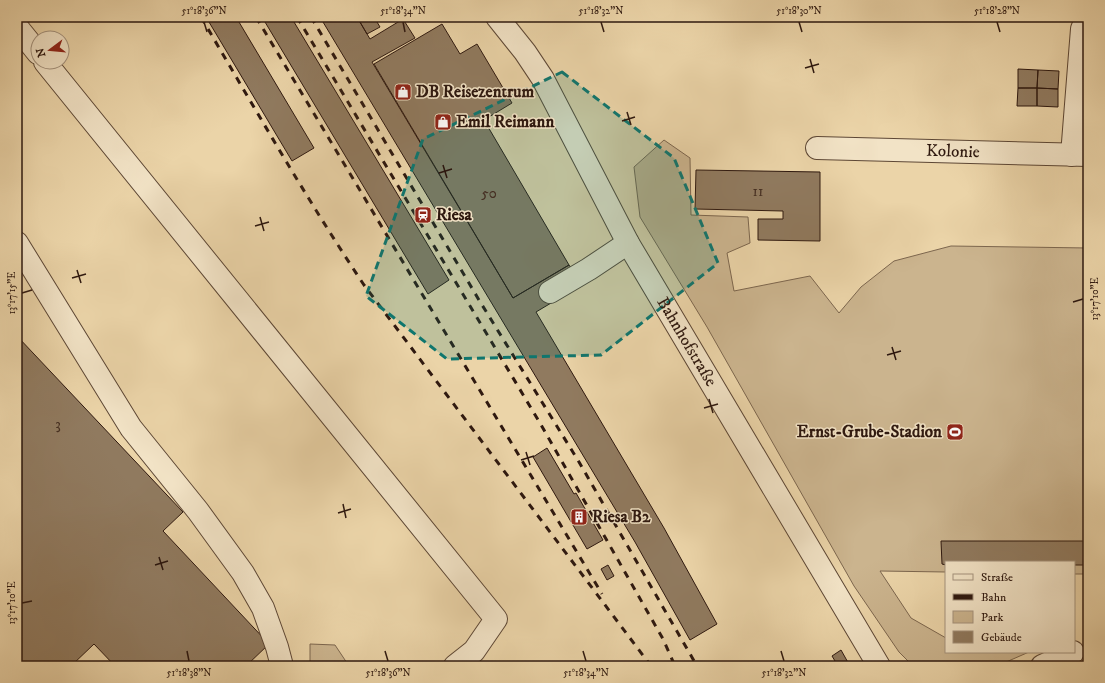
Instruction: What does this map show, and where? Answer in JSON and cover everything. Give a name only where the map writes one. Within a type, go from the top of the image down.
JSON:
[{"type":"street","name":"Bahnhofstraße","points":[[498,17],[525,52],[543,79],[628,243],[879,666]]},
{"type":"street","points":[[1080,155],[1082,29],[1086,19],[1088,18]]},
{"type":"street","points":[[17,27],[30,43]]},
{"type":"street","points":[[51,70],[496,619],[474,651],[455,666]]},
{"type":"street","name":"Kolonie","points":[[817,148],[1080,155]]},
{"type":"street","points":[[17,243],[131,428],[198,511],[243,574],[264,608],[282,666]]},
{"type":"street","points":[[550,292],[589,269],[628,243]]},
{"type":"street","points":[[1075,651],[1088,645]]},
{"type":"street","points":[[1042,666],[1071,653]]},
{"type":"highlighted area","points":[[562,72],[674,158],[718,263],[601,355],[447,359],[366,296],[423,139]]},
{"type":"green space","name":"Ernst-Grube-Stadion","points":[[664,140],[690,158],[691,215],[748,217],[750,243],[727,253],[734,291],[810,276],[839,313],[861,287],[894,261],[951,246],[1088,248],[1088,574],[1075,574],[1075,561],[945,561],[945,572],[880,571],[911,618],[945,637],[945,653],[1027,653],[997,666],[913,666],[899,652],[854,586],[707,327],[640,217],[634,167]]},
{"type":"green space","points":[[310,644],[335,645],[349,666],[310,666]]},
{"type":"building","points":[[206,17],[236,17],[314,148],[292,161]]},
{"type":"building","points":[[262,17],[291,17],[449,280],[428,294]]},
{"type":"building","points":[[320,17],[357,17],[370,39],[403,19],[415,38],[372,62],[513,298],[569,265],[583,284],[536,312],[664,528],[717,624],[690,640],[635,542]]},
{"type":"building","points":[[357,17],[374,17],[380,27],[367,34]]},
{"type":"building","name":"Riesa","points":[[442,24],[460,54],[477,44],[512,103],[484,120],[569,265],[513,298],[374,64]]},
{"type":"building","points":[[1018,69],[1038,70],[1037,88],[1018,88]]},
{"type":"building","points":[[1038,70],[1059,71],[1058,89],[1037,88]]},
{"type":"building","points":[[1018,88],[1037,88],[1037,106],[1017,106]]},
{"type":"building","points":[[1037,88],[1058,89],[1058,107],[1037,106]]},
{"type":"building","points":[[696,170],[820,172],[820,241],[758,240],[758,219],[783,219],[783,211],[695,209]]},
{"type":"building","points":[[17,336],[183,512],[163,531],[269,644],[246,666],[115,666],[94,644],[71,666],[17,666]]},
{"type":"building","name":"Riesa B2","points":[[547,448],[574,494],[576,493],[603,540],[587,549],[533,457]]},
{"type":"building","points":[[941,541],[1088,541],[1088,565],[1075,565],[1075,561],[945,561],[945,565],[942,564]]},
{"type":"building","points":[[608,565],[614,576],[607,580],[601,569]]},
{"type":"building","points":[[841,650],[850,666],[838,666],[832,656]]},
{"type":"railway","points":[[201,17],[301,186],[364,285],[651,666]]},
{"type":"railway","points":[[256,17],[602,594]]},
{"type":"railway","points":[[297,17],[540,423],[663,639],[675,666]]},
{"type":"railway","points":[[311,17],[479,300],[579,462],[697,666]]},
{"type":"place","name":"DB Reisezentrum","points":[[403,92]]},
{"type":"place","name":"Emil Reimann","points":[[443,122]]},
{"type":"place","name":"Riesa","points":[[423,215]]},
{"type":"place","name":"Ernst-Grube-Stadion","points":[[955,432]]},
{"type":"place","name":"Riesa B2","points":[[579,517]]}]
